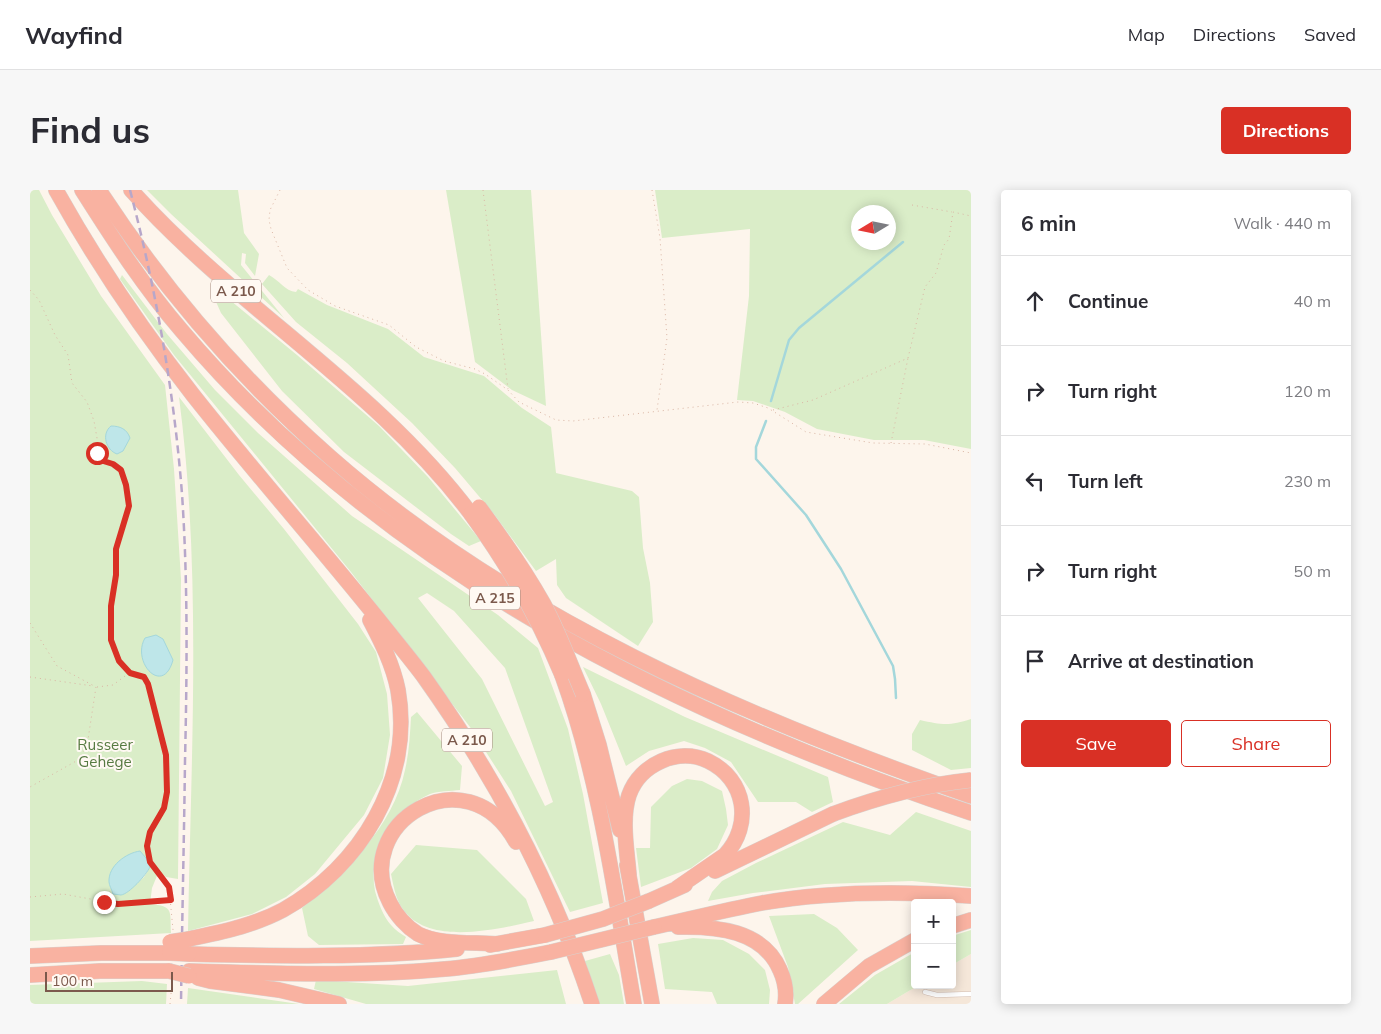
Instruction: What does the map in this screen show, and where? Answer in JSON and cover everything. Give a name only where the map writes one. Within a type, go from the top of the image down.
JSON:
[{"type":"highway","name":"A 210","points":[[56,190],[108,278],[147,335],[193,396],[347,580],[423,675],[474,750],[521,833],[560,917],[592,1004]]},
{"type":"highway","name":"A 215","points":[[82,190],[144,284],[182,331],[228,382],[280,434],[323,472],[418,547],[517,611],[635,676],[723,717],[842,767],[971,813]]},
{"type":"highway","name":"A 215","points":[[99,190],[155,270],[196,322],[233,364],[273,405],[331,458],[428,534],[505,584],[611,646],[680,680],[823,742],[971,796]]},
{"type":"highway","name":"A 210","points":[[131,190],[190,252],[332,371],[391,426],[425,448],[475,510]]},
{"type":"highway","points":[[475,510],[543,631],[562,675],[581,733],[595,790],[634,1004]]},
{"type":"highway","points":[[475,510],[505,542],[536,592],[560,638],[583,694],[610,789],[654,1004]]},
{"type":"highway","points":[[189,946],[257,922],[283,910],[308,893],[334,872],[358,845],[376,819],[387,794],[396,769],[400,742],[398,690],[382,642],[347,580]]},
{"type":"highway","points":[[629,875],[626,808],[634,786],[650,768],[667,759],[686,757],[702,759],[718,767],[732,781],[738,791],[741,802],[742,823],[737,839],[726,855],[677,888]]},
{"type":"highway","points":[[30,956],[101,953],[171,943],[189,946],[365,955],[452,950],[498,944],[545,935],[604,919],[649,901],[833,814],[903,791],[971,780]]},
{"type":"highway","points":[[498,944],[428,938],[418,934],[408,926],[392,908],[383,881],[382,861],[391,836],[410,814],[434,802],[450,800],[473,803],[491,811],[509,830],[560,917]]},
{"type":"highway","points":[[30,975],[100,971],[170,971],[189,973],[401,972],[492,964],[762,903],[819,896],[871,893],[971,896]]},
{"type":"highway","points":[[956,925],[971,920]]},
{"type":"highway","points":[[654,927],[722,929],[754,940],[772,955],[778,965],[785,987],[785,1004]]},
{"type":"highway","points":[[824,1004],[869,966],[911,942]]},
{"type":"highway","points":[[189,973],[210,981],[279,990],[339,1004]]},
{"type":"lane","points":[[925,992],[936,995],[971,994]]},
{"type":"path","points":[[280,190],[270,210],[269,220],[271,229],[287,268],[308,290],[335,306],[389,325],[416,347],[444,361],[475,369],[485,374],[508,390],[519,402],[556,420],[573,421],[738,402],[753,403],[772,411],[806,432],[873,443],[925,444],[971,453]]},
{"type":"path","points":[[483,190],[508,390]]},
{"type":"path","points":[[652,190],[660,238],[667,338],[657,411]]},
{"type":"path","points":[[912,205],[971,216]]},
{"type":"path","points":[[891,444],[908,358],[926,287],[936,273],[944,245],[949,239],[953,212]]},
{"type":"path","points":[[30,290],[39,300],[68,355],[72,383],[87,402],[94,421],[97,453],[100,460],[113,464],[121,470],[126,485],[129,506],[116,549],[116,575],[111,606],[111,640],[119,661],[130,673],[144,677],[148,684],[166,755],[167,792],[164,808],[150,832],[147,846],[150,862],[169,887],[171,900],[171,943]]},
{"type":"path","points":[[772,411],[813,400],[908,358]]},
{"type":"path","points":[[30,623],[57,666],[96,687]]},
{"type":"path","points":[[30,677],[96,687],[113,685],[130,673]]},
{"type":"path","points":[[30,787],[78,760],[87,746],[96,687]]},
{"type":"path","points":[[30,897],[63,894],[118,904],[171,900]]},
{"type":"shaded area","points":[[971,954],[971,1004],[887,1004],[912,989],[956,989],[956,963]]},
{"type":"green space","name":"Russeer Gehege","points":[[30,190],[39,190],[101,296],[165,385],[174,469],[181,579],[178,879],[166,877],[159,871],[152,888],[150,904],[167,908],[171,919],[171,933],[30,941]],"holes":[[[146,858],[150,867],[144,877],[127,892]]]},
{"type":"green space","points":[[147,190],[238,190],[244,233],[259,254],[255,276],[245,263],[246,254],[242,253],[241,265],[284,318],[171,214]]},
{"type":"green space","points":[[446,190],[531,190],[546,406],[512,390],[475,362]]},
{"type":"green space","points":[[655,190],[971,190],[971,449],[924,440],[874,440],[817,429],[785,412],[753,401],[737,400],[749,296],[750,229],[662,238]]},
{"type":"green space","points":[[122,275],[167,334],[215,390],[258,433],[352,516],[498,615],[538,648],[568,729],[583,794],[603,903],[570,912],[511,791],[470,727],[351,572],[174,355],[120,279]],"holes":[[[427,593],[454,611],[505,668],[553,802],[545,806],[482,679],[418,598]]]},
{"type":"green space","points":[[269,275],[289,290],[296,292],[298,289],[327,305],[388,329],[424,357],[484,376],[522,408],[551,427],[556,473],[632,491],[639,497],[643,548],[650,583],[653,622],[638,646],[566,598],[557,585],[556,559],[536,571],[494,514],[455,468],[412,423],[347,363],[296,322],[262,284]]},
{"type":"green space","points":[[214,287],[379,426],[428,477],[481,541],[469,546],[344,452],[282,391],[221,313],[213,295]]},
{"type":"green space","points":[[179,397],[358,624],[376,652],[387,694],[390,735],[383,778],[364,815],[315,874],[286,897],[252,914],[188,931],[193,730],[193,597],[191,530]]},
{"type":"green space","points":[[583,667],[685,717],[828,777],[833,802],[812,812],[796,802],[758,802],[731,762],[705,748],[684,741],[649,751],[626,766],[601,704]]},
{"type":"green space","points":[[417,712],[462,766],[460,790],[433,793],[417,801],[394,821],[379,846],[374,875],[376,895],[388,921],[406,937],[403,944],[319,945],[308,936],[302,908],[335,879],[365,847],[390,811],[399,791],[405,770],[411,717]]},
{"type":"green space","points":[[971,719],[971,768],[951,770],[912,750],[912,734],[920,720],[946,724]]},
{"type":"green space","points":[[687,779],[702,781],[722,791],[728,825],[717,849],[691,868],[641,887],[636,848],[650,848],[651,807],[672,786]]},
{"type":"green space","points":[[916,812],[971,831],[971,887],[912,881],[825,884],[708,901],[712,892],[722,881],[843,822],[890,835]]},
{"type":"green space","points":[[416,845],[477,850],[526,899],[534,921],[503,928],[467,932],[449,932],[432,929],[418,923],[406,913],[400,904],[391,874]]},
{"type":"green space","points":[[814,914],[837,928],[858,950],[798,1004],[795,1004],[788,967],[769,916]]},
{"type":"green space","points":[[971,930],[971,954],[956,963],[956,944],[956,935]]},
{"type":"green space","points":[[693,938],[723,940],[749,954],[765,970],[770,990],[769,1004],[717,1004],[712,992],[665,989],[658,944]]},
{"type":"green space","points":[[610,954],[619,975],[624,1004],[599,1004],[585,961]]},
{"type":"green space","points":[[911,954],[912,989],[887,1004],[839,1004],[875,975]]},
{"type":"green space","points":[[557,970],[566,1004],[366,1004],[314,989],[316,980],[408,986]]},
{"type":"green space","points":[[142,981],[167,984],[166,1004],[30,1004],[30,985]]},
{"type":"green space","points":[[188,988],[299,1004],[187,1004]]},
{"type":"water","points":[[111,426],[123,429],[130,438],[123,451],[117,454],[110,449],[106,442],[106,433]]},
{"type":"water","points":[[156,635],[163,639],[173,660],[168,671],[162,676],[156,676],[150,672],[142,657],[142,647],[145,638]]},
{"type":"water","points":[[140,851],[150,867],[137,884],[124,894],[113,894],[109,882],[111,871],[124,857]]},
{"type":"waterway","points":[[771,401],[789,340],[799,328],[903,242]]},
{"type":"waterway","points":[[766,421],[756,447],[756,459],[806,515],[841,569],[893,666],[896,698]]},
{"type":"railway","points":[[130,190],[148,265],[163,341],[179,455],[182,494],[187,661],[181,1004]]},
{"type":"route","points":[[97,453],[100,460],[113,464],[121,470],[126,485],[129,506],[116,549],[116,575],[111,606],[111,640],[119,661],[130,673],[144,677],[148,684],[166,755],[167,792],[164,808],[150,832],[147,846],[150,862],[169,887],[171,900],[118,904],[104,902]]}]
